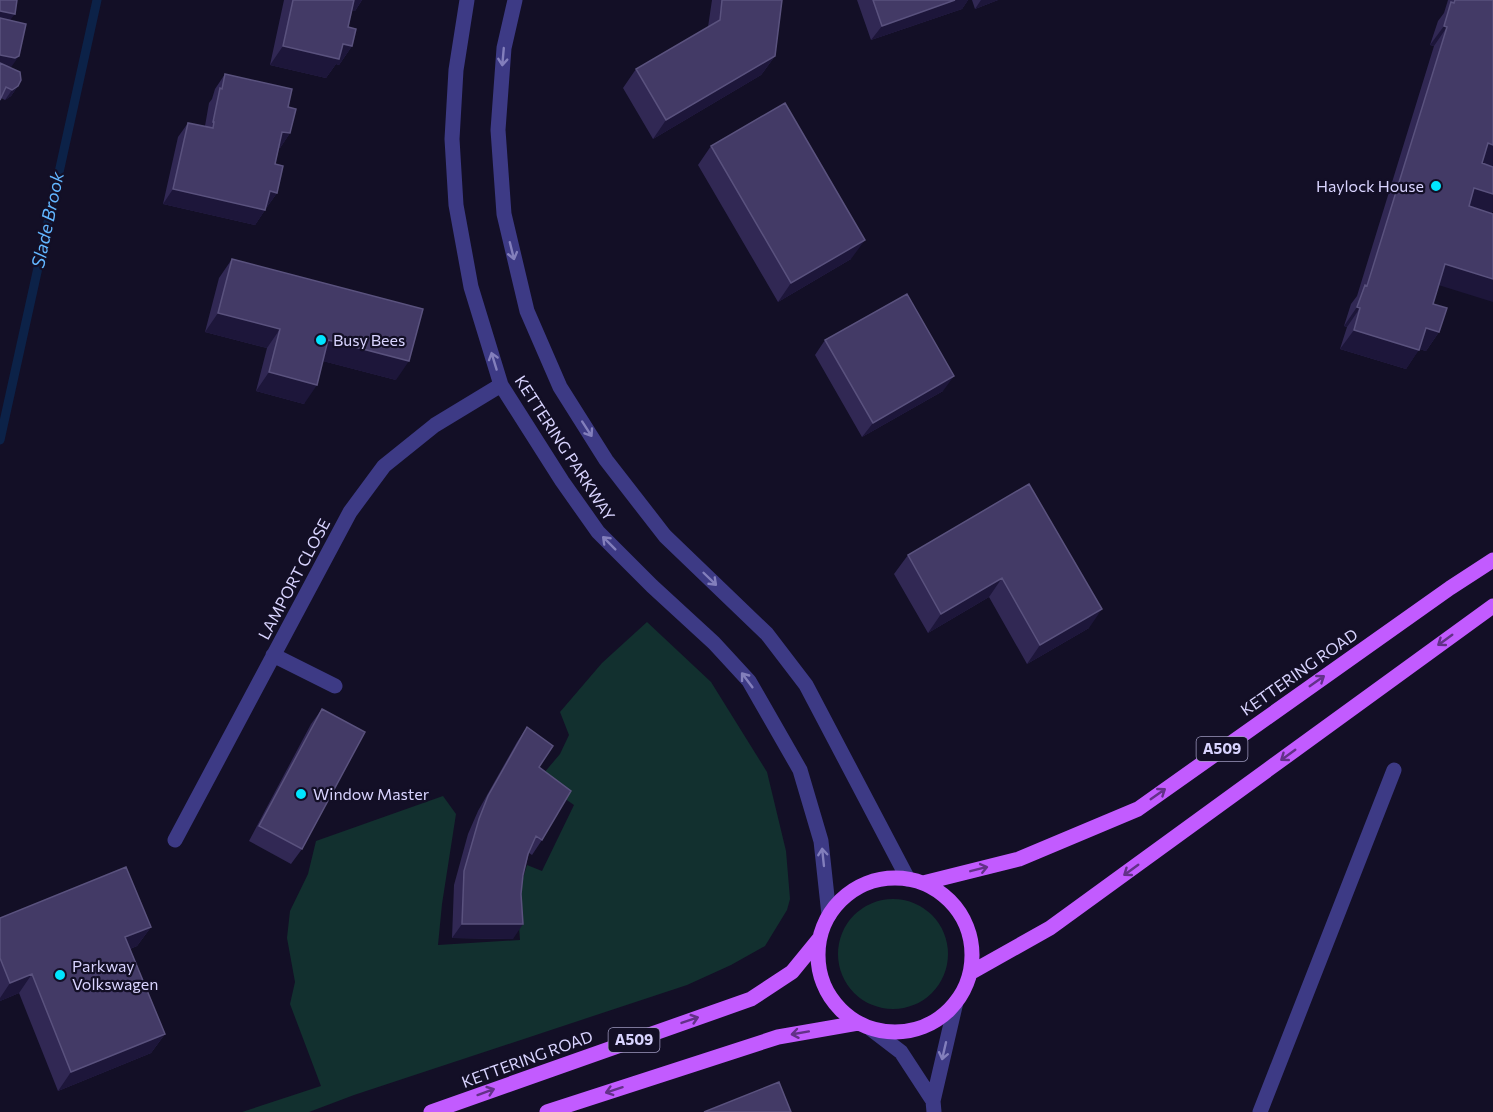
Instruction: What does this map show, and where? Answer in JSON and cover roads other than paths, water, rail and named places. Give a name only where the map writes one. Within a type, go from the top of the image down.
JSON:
[{"type":"main road","name":"KETTERING ROAD","points":[[916,881],[1019,859],[1138,809],[1493,560]]},
{"type":"main road","name":"A509","points":[[969,973],[1050,928],[1493,606]]},
{"type":"main road","points":[[885,878],[916,881],[942,894],[957,910],[968,929],[972,951],[969,973],[956,1002],[939,1018],[918,1029],[894,1032],[865,1026],[838,1008],[825,988],[818,964],[819,939],[829,915],[843,897],[863,885],[885,878]]},
{"type":"main road","name":"KETTERING ROAD","points":[[431,1112],[751,999],[792,972],[819,939]]},
{"type":"main road","name":"A509","points":[[548,1112],[778,1037],[865,1026]]},
{"type":"street","name":"KETTERING PARKWAY","points":[[467,0],[456,70],[452,139],[456,205],[471,287],[501,384],[562,481],[598,532],[714,643],[749,681],[800,770],[821,841],[829,915]]},
{"type":"street","points":[[515,0],[504,48],[498,130],[504,214],[527,311],[560,387],[606,460],[665,536],[767,634],[806,685],[916,881]]},
{"type":"street","name":"LAMPORT CLOSE","points":[[175,840],[350,512],[384,466],[435,424],[501,384]]},
{"type":"street","points":[[273,655],[335,686]]},
{"type":"street","points":[[1260,1112],[1394,771]]},
{"type":"street","points":[[934,1106],[956,1002]]},
{"type":"street","points":[[865,1026],[901,1052],[934,1106]]},
{"type":"waterway","name":"Slade Brook","points":[[0,440],[97,0]]},
{"type":"place","name":"Haylock House","points":[[1436,186]]},
{"type":"place","name":"Busy Bees","points":[[321,340]]},
{"type":"place","name":"Window Master","points":[[301,794]]},
{"type":"place","name":"Parkway Volkswagen","points":[[60,975]]}]
